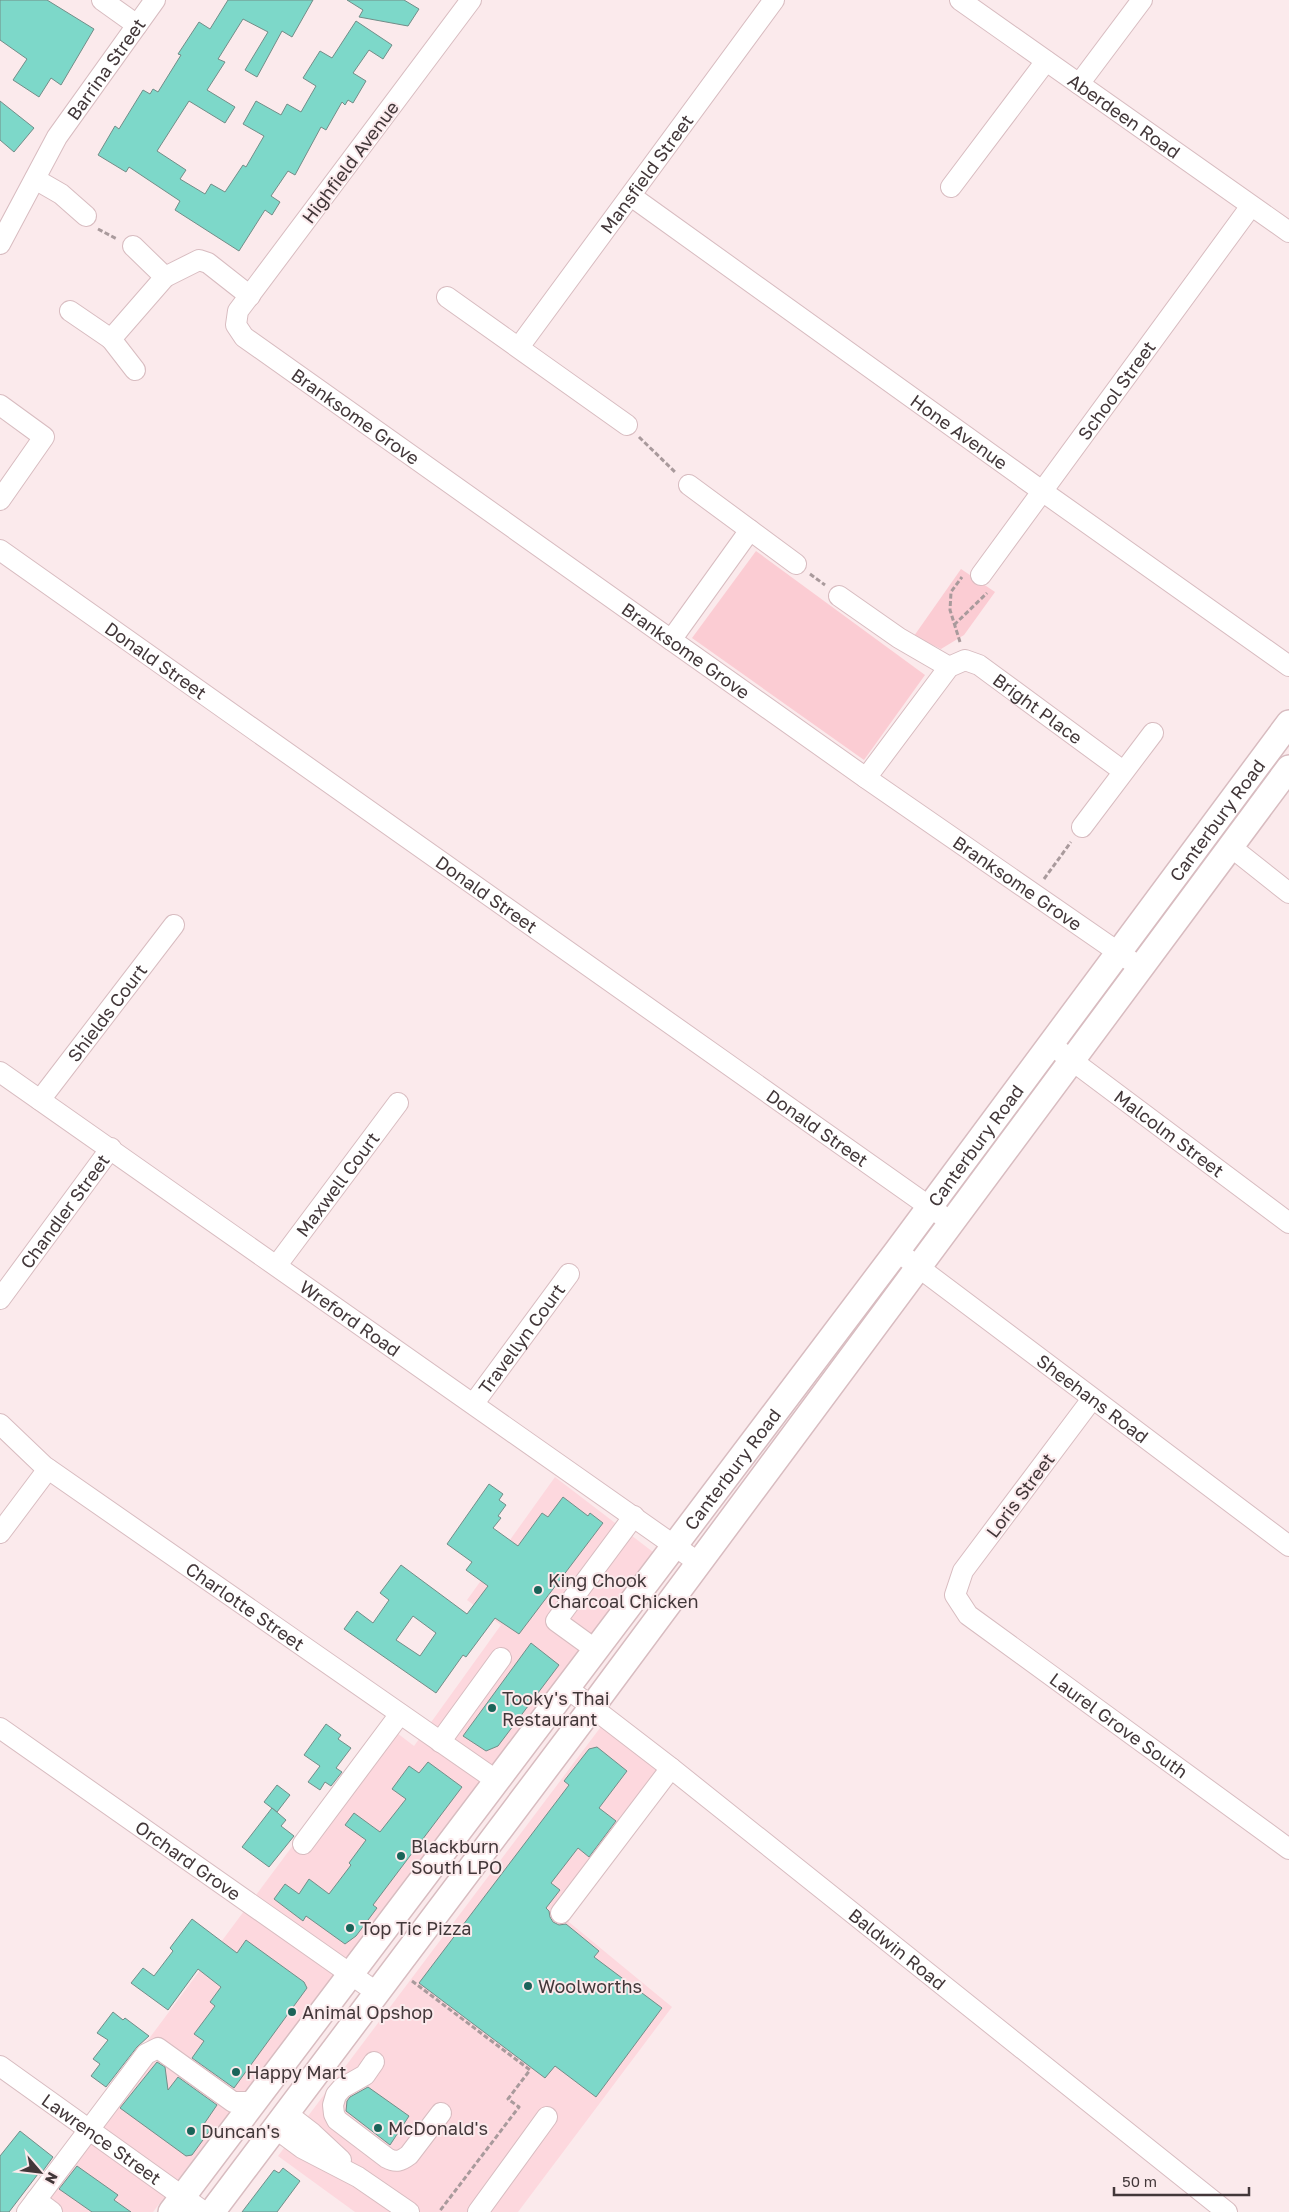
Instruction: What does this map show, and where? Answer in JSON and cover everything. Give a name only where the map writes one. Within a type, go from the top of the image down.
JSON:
[{"type":"main road","name":"Canterbury Road","points":[[177,2204],[897,1252],[1289,723]]},
{"type":"main road","name":"Canterbury Road","points":[[212,2212],[592,1707],[1289,768]]},
{"type":"main road","points":[[254,2102],[280,2120]]},
{"type":"street","points":[[102,0],[137,25]]},
{"type":"street","name":"Barrina Street","points":[[2,229],[35,179],[57,137],[156,0]]},
{"type":"street","name":"Highfield Avenue","points":[[236,326],[238,311],[471,0]]},
{"type":"street","name":"Mansfield Street","points":[[519,347],[774,0]]},
{"type":"street","name":"Aberdeen Road","points":[[960,0],[1289,232]]},
{"type":"street","points":[[1079,84],[1142,0]]},
{"type":"street","points":[[951,187],[1046,61]]},
{"type":"street","points":[[35,179],[61,194],[86,216]]},
{"type":"street","name":"Hone Avenue","points":[[631,196],[1042,492],[1289,666]]},
{"type":"street","name":"School Street","points":[[981,575],[1251,206]]},
{"type":"street","points":[[133,246],[165,277]]},
{"type":"street","points":[[111,339],[165,277],[199,260],[208,264],[250,296]]},
{"type":"street","points":[[447,298],[627,425]]},
{"type":"street","points":[[70,311],[111,339],[135,370]]},
{"type":"street","name":"Branksome Grove","points":[[236,326],[244,337],[866,778],[1140,968]]},
{"type":"street","points":[[0,405],[44,437],[0,500]]},
{"type":"street","points":[[689,485],[796,564]]},
{"type":"street","points":[[671,640],[750,530]]},
{"type":"street","name":"Donald Street","points":[[0,550],[951,1222]]},
{"type":"street","name":"Bright Place","points":[[839,596],[899,638],[957,664],[979,665],[1123,770]]},
{"type":"street","points":[[866,778],[957,664]]},
{"type":"street","points":[[1082,827],[1153,732]]},
{"type":"street","points":[[1231,846],[1289,894]]},
{"type":"street","name":"Shields Court","points":[[40,1100],[174,925]]},
{"type":"street","name":"Malcolm Street","points":[[1050,1044],[1289,1223]]},
{"type":"street","name":"Wreford Road","points":[[0,1072],[111,1148],[699,1563]]},
{"type":"street","name":"Maxwell Court","points":[[277,1265],[398,1103]]},
{"type":"street","name":"Chandler Street","points":[[0,1299],[111,1148]]},
{"type":"street","name":"Sheehans Road","points":[[897,1252],[1289,1546]]},
{"type":"street","name":"Travellyn Court","points":[[474,1403],[569,1274]]},
{"type":"street","name":"Loris Street","points":[[955,1595],[963,1571],[1092,1399]]},
{"type":"street","name":"Charlotte Street","points":[[0,1424],[48,1469],[497,1781]]},
{"type":"street","points":[[0,1533],[48,1469]]},
{"type":"street","points":[[596,1650],[556,1621],[634,1516]]},
{"type":"street","name":"Laurel Grove South","points":[[955,1595],[968,1615],[1289,1849]]},
{"type":"street","points":[[440,1742],[501,1658]]},
{"type":"street","name":"Baldwin Road","points":[[568,1688],[1227,2212]]},
{"type":"street","points":[[303,1844],[400,1714]]},
{"type":"street","name":"Orchard Grove","points":[[0,1728],[376,1992]]},
{"type":"street","points":[[561,1914],[671,1768]]},
{"type":"street","points":[[52,2212],[31,2206],[146,2054],[158,2048],[233,2102],[254,2102]]},
{"type":"street","points":[[374,2062],[360,2079],[342,2088],[333,2105],[334,2114],[337,2120],[386,2158],[394,2162],[409,2156],[441,2113]]},
{"type":"street","name":"Lawrence Street","points":[[0,2066],[88,2129],[177,2204],[204,2212]]},
{"type":"street","points":[[478,2212],[547,2117]]},
{"type":"street","points":[[280,2120],[302,2148],[358,2177],[409,2212]]},
{"type":"path","points":[[86,216],[94,228],[133,246]]},
{"type":"path","points":[[627,425],[689,485]]},
{"type":"path","points":[[796,564],[839,596]]},
{"type":"path","points":[[954,625],[995,585],[981,575],[964,575],[951,592],[950,610],[954,625],[957,664]]},
{"type":"path","points":[[1033,894],[1082,827]]},
{"type":"path","points":[[410,1979],[530,2070],[508,2099],[519,2107],[439,2212]]},
{"type":"shaded area","points":[[756,551],[925,675],[864,760],[692,638]]},
{"type":"shaded area","points":[[961,569],[995,592],[964,635],[941,649],[914,636]]},
{"type":"shaded area","points":[[555,1477],[657,1555],[153,2212],[20,2212],[384,1723],[414,1746],[501,1625],[467,1600]]},
{"type":"shaded area","points":[[612,1712],[680,1765],[564,1918],[672,2007],[518,2212],[355,2212],[278,2156]]},
{"type":"building","points":[[0,0],[47,0],[94,29],[61,85],[51,78],[39,97],[13,80],[27,59],[0,40]]},
{"type":"building","points":[[228,0],[313,0],[292,37],[282,31],[257,77],[245,70],[268,32],[243,19],[218,59],[225,62],[207,90],[235,107],[225,123],[189,101],[157,151],[186,170],[180,179],[205,194],[211,184],[225,192],[243,165],[246,167],[264,136],[243,124],[256,101],[281,115],[287,104],[301,112],[316,86],[303,78],[320,51],[332,58],[356,21],[392,45],[383,59],[369,50],[353,73],[366,81],[353,103],[348,100],[345,105],[342,102],[326,130],[321,127],[295,175],[288,171],[271,196],[280,202],[272,215],[265,210],[239,251],[175,210],[180,201],[129,167],[126,172],[98,155],[115,126],[119,129],[143,90],[150,94],[153,89],[158,92],[181,55],[178,54],[199,22],[210,29]]},
{"type":"building","points":[[347,0],[404,0],[419,9],[408,26],[359,17],[363,10]]},
{"type":"building","points":[[0,101],[34,128],[14,152],[0,140]]},
{"type":"building","points":[[489,1484],[503,1494],[499,1500],[506,1505],[498,1516],[501,1518],[493,1528],[518,1546],[542,1513],[548,1517],[563,1497],[588,1516],[590,1513],[603,1523],[519,1634],[495,1618],[466,1657],[463,1655],[436,1693],[344,1629],[357,1611],[373,1623],[389,1600],[380,1593],[401,1565],[467,1614],[488,1586],[466,1570],[472,1562],[447,1544]],"holes":[[[413,1616],[436,1633],[420,1656],[396,1640]]]},
{"type":"building","points":[[531,1643],[559,1665],[498,1746],[486,1751],[463,1736]]},
{"type":"building","points":[[326,1724],[341,1735],[338,1739],[351,1748],[336,1768],[342,1772],[331,1786],[325,1782],[320,1790],[308,1782],[320,1766],[304,1755]]},
{"type":"building","name":"Woolworths","points":[[597,1747],[627,1771],[599,1808],[616,1821],[589,1857],[578,1848],[551,1883],[560,1890],[546,1908],[553,1922],[559,1925],[566,1924],[599,1951],[594,1957],[662,2008],[596,2097],[555,2066],[545,2078],[419,1983],[569,1785],[564,1781],[589,1749]]},
{"type":"building","points":[[428,1762],[462,1787],[373,1905],[377,1908],[356,1936],[345,1944],[306,1916],[303,1921],[274,1899],[285,1884],[299,1894],[309,1879],[329,1894],[351,1865],[349,1863],[366,1840],[345,1825],[354,1813],[380,1832],[406,1799],[392,1789],[409,1766],[419,1773]]},
{"type":"building","points":[[277,1785],[290,1795],[277,1812],[264,1802]]},
{"type":"building","points":[[272,1808],[286,1820],[281,1826],[294,1836],[269,1867],[242,1847]]},
{"type":"building","points":[[192,1919],[237,1953],[246,1940],[304,1982],[307,1988],[234,2088],[192,2058],[204,2041],[194,2034],[215,2006],[210,2002],[221,1987],[198,1969],[168,2010],[131,1983],[143,1968],[154,1976],[173,1951],[170,1948]]},
{"type":"building","points":[[113,2012],[123,2020],[125,2018],[149,2036],[137,2047],[106,2087],[91,2076],[100,2064],[93,2059],[108,2040],[97,2033]]},
{"type":"building","points":[[157,2062],[165,2067],[168,2090],[178,2077],[217,2105],[204,2124],[211,2129],[192,2155],[186,2156],[120,2108]]},
{"type":"building","name":"McDonald's","points":[[368,2087],[409,2116],[390,2145],[346,2111],[347,2101],[350,2097]]},
{"type":"building","points":[[20,2131],[53,2157],[9,2212],[0,2212],[0,2156]]},
{"type":"building","points":[[77,2166],[118,2195],[114,2200],[131,2212],[92,2212],[59,2189]]},
{"type":"building","points":[[283,2168],[300,2181],[277,2212],[242,2212],[274,2170],[279,2173]]},
{"type":"place","name":"King Chook Charcoal Chicken","points":[[538,1590]]},
{"type":"place","name":"Tooky's Thai Restaurant","points":[[492,1708]]},
{"type":"place","name":"Blackburn South LPO","points":[[401,1856]]},
{"type":"place","name":"Top Tic Pizza","points":[[350,1928]]},
{"type":"place","name":"Woolworths","points":[[528,1986]]},
{"type":"place","name":"Animal Opshop","points":[[292,2012]]},
{"type":"place","name":"Happy Mart","points":[[236,2072]]},
{"type":"place","name":"McDonald's","points":[[378,2128]]},
{"type":"place","name":"Duncan's","points":[[191,2131]]}]
